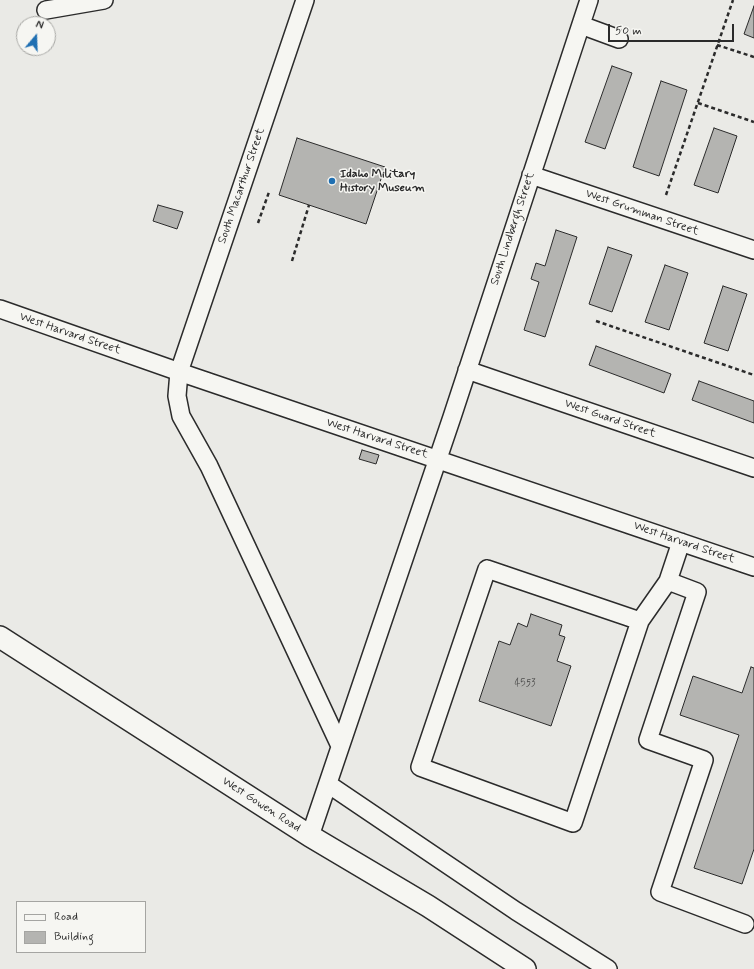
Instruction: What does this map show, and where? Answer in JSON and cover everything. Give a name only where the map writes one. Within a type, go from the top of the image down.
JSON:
[{"type":"main road","name":"West Gowen Road","points":[[0,637],[310,836],[428,906],[524,969]]},
{"type":"street","points":[[46,10],[104,0]]},
{"type":"street","name":"South Macarthur Street","points":[[305,0],[179,372],[177,396],[181,416],[209,466],[340,746]]},
{"type":"street","name":"South Lindbergh Street","points":[[310,836],[438,459],[590,0]]},
{"type":"street","points":[[581,25],[619,39]]},
{"type":"street","name":"West Grumman Street","points":[[531,175],[754,250]]},
{"type":"street","name":"West Harvard Street","points":[[0,309],[179,372],[754,567]]},
{"type":"street","name":"West Guard Street","points":[[467,370],[754,468]]},
{"type":"street","points":[[640,621],[487,569],[420,767],[573,823],[640,621],[668,581],[681,542]]},
{"type":"street","points":[[668,581],[697,592],[648,740],[704,760],[660,892],[745,924]]},
{"type":"street","points":[[328,784],[516,911],[608,969]]},
{"type":"path","points":[[666,195],[732,0]]},
{"type":"path","points":[[717,45],[754,57]]},
{"type":"path","points":[[698,103],[754,122]]},
{"type":"path","points":[[258,223],[269,192]]},
{"type":"path","points":[[292,261],[309,205]]},
{"type":"path","points":[[596,321],[754,375]]},
{"type":"building","points":[[754,6],[754,38],[744,34]]},
{"type":"building","points":[[612,66],[632,73],[605,149],[585,142]]},
{"type":"building","points":[[661,81],[687,90],[659,176],[633,167]]},
{"type":"building","points":[[714,128],[737,136],[718,193],[694,185]]},
{"type":"building","name":"Idaho Military History Museum","points":[[297,138],[385,167],[366,224],[279,195]]},
{"type":"building","points":[[158,205],[183,212],[177,229],[153,221]]},
{"type":"building","points":[[556,230],[577,237],[545,337],[524,330],[539,282],[531,279],[536,263],[545,266]]},
{"type":"building","points":[[608,247],[632,255],[612,312],[589,304]]},
{"type":"building","points":[[665,265],[688,273],[669,330],[645,322]]},
{"type":"building","points":[[723,286],[747,294],[728,351],[704,343]]},
{"type":"building","points":[[596,346],[671,374],[664,393],[589,365]]},
{"type":"building","points":[[699,381],[754,401],[754,423],[692,400]]},
{"type":"building","points":[[362,450],[379,455],[376,464],[359,459]]},
{"type":"building","points":[[531,614],[562,625],[559,635],[565,637],[557,661],[571,666],[551,726],[479,701],[499,641],[510,645],[518,623],[527,627]]},
{"type":"building","points":[[751,667],[754,668],[754,849],[742,884],[694,868],[739,735],[680,715],[693,676],[742,693]]},
{"type":"place","name":"Idaho Military History Museum","points":[[332,181]]}]
